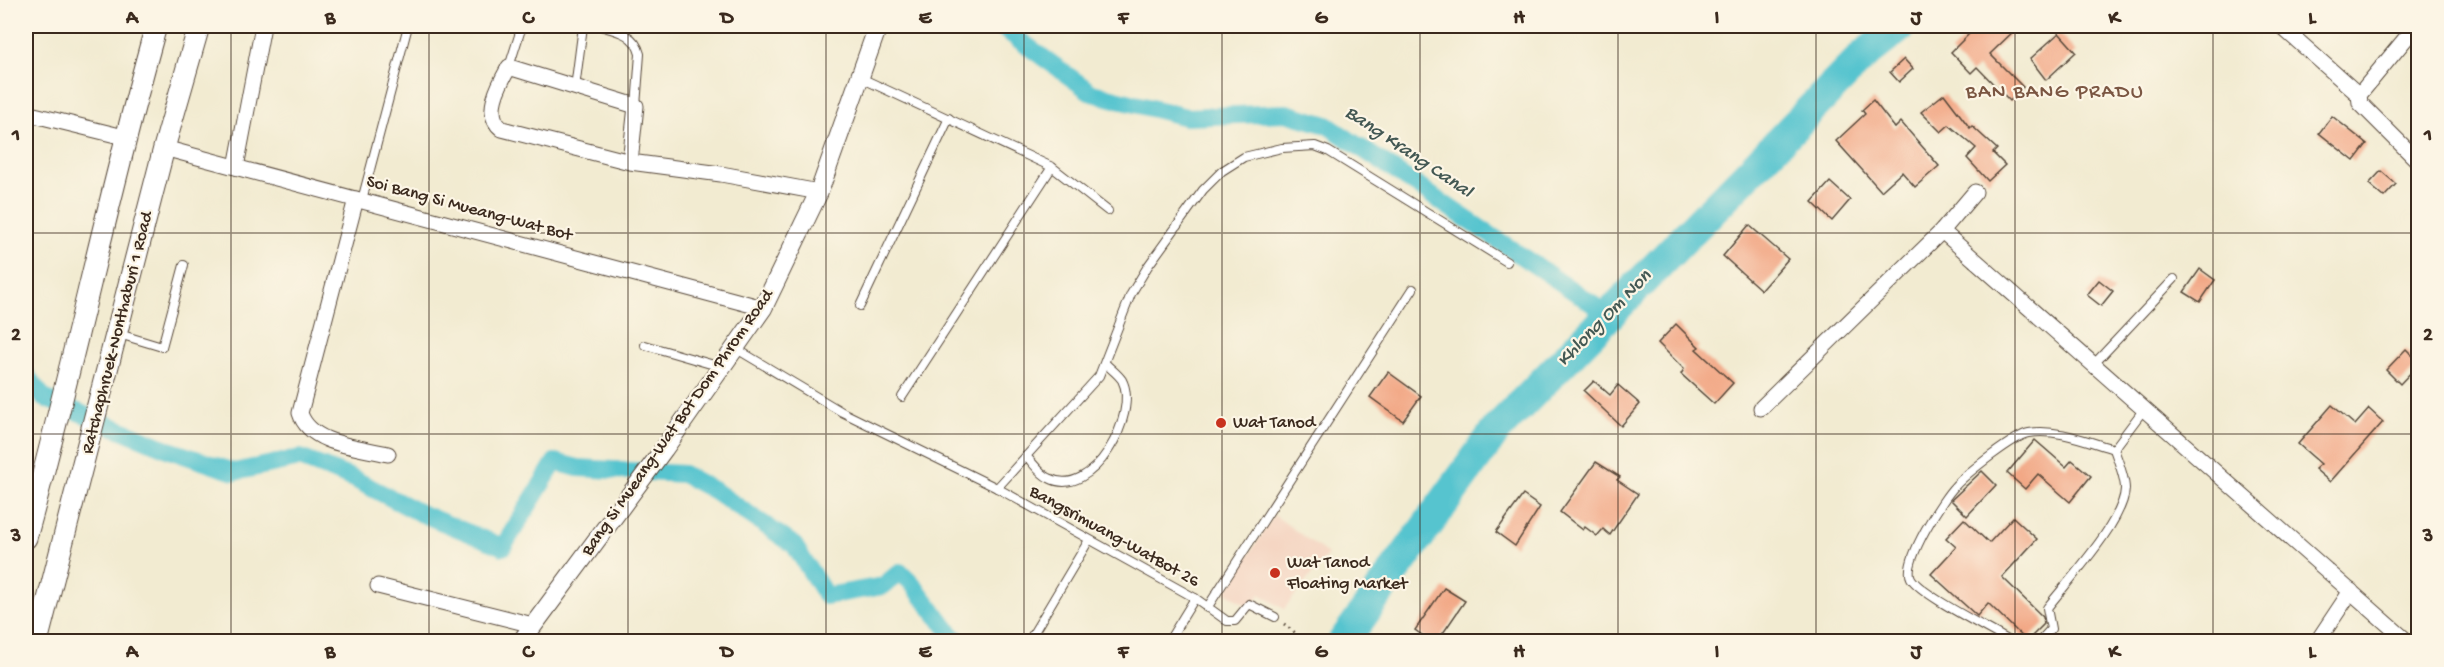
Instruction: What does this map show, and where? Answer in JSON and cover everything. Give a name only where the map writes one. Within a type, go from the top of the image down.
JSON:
[{"type":"main road","name":"Ratchaphruek-Nonthaburi 1 Road","points":[[26,538],[30,508],[56,430],[124,137],[156,26]]},
{"type":"main road","name":"Ratchaphruek-Nonthaburi 1 Road","points":[[38,642],[103,395],[164,148],[199,26]]},
{"type":"street","points":[[236,167],[263,26]]},
{"type":"street","name":"Bang Si Mueang-Wat Bot Dom Phrom Road","points":[[521,642],[664,449],[763,308],[819,192],[878,26]]},
{"type":"street","points":[[2281,26],[2358,95],[2360,103],[2418,160]]},
{"type":"street","points":[[2358,95],[2416,26]]},
{"type":"street","points":[[630,162],[636,106],[509,67],[494,98],[494,115],[498,126],[630,162],[721,174],[819,192]]},
{"type":"street","points":[[26,113],[124,137]]},
{"type":"street","name":"Soi Bang Si Mueang-Wat Bot","points":[[164,148],[763,308]]},
{"type":"street","points":[[1761,408],[1942,231],[1975,192]]},
{"type":"street","points":[[359,199],[300,413],[304,425],[322,438],[388,454]]},
{"type":"street","points":[[1942,231],[2408,642]]},
{"type":"street","points":[[378,586],[533,626]]},
{"type":"street","points":[[2317,642],[2351,591]]},
{"type":"lane","points":[[359,199],[408,26]]},
{"type":"lane","points":[[509,67],[522,26]]},
{"type":"lane","points":[[575,88],[583,26]]},
{"type":"lane","points":[[600,26],[631,37],[638,46],[640,54],[636,106]]},
{"type":"lane","points":[[859,77],[1052,167],[1108,211]]},
{"type":"lane","points":[[860,306],[950,118]]},
{"type":"lane","points":[[997,488],[1099,376],[1106,364],[1117,327],[1148,266],[1203,190],[1222,171],[1244,157],[1282,148],[1315,146],[1507,262]]},
{"type":"lane","points":[[902,397],[1052,167]]},
{"type":"lane","points":[[118,334],[162,347],[184,265]]},
{"type":"lane","points":[[2094,364],[2174,279]]},
{"type":"lane","name":"Bangsrimuang-WatBot 26","points":[[735,348],[842,412],[997,488],[1195,598],[1207,608],[1413,290]]},
{"type":"lane","points":[[645,345],[722,368]]},
{"type":"lane","points":[[1026,456],[1051,480],[1077,481],[1083,479],[1094,469],[1113,441],[1126,414],[1126,395],[1122,380],[1106,364]]},
{"type":"lane","points":[[2114,449],[2144,409]]},
{"type":"lane","points":[[2011,642],[1925,590],[1911,578],[1909,569],[1914,553],[1954,487],[1977,466],[2027,433],[2045,432],[2114,449]]},
{"type":"lane","points":[[2039,642],[2051,629],[2047,608],[2109,529],[2122,500],[2125,488],[2114,449]]},
{"type":"lane","points":[[1030,639],[1089,540]]},
{"type":"lane","points":[[1168,642],[1195,598]]},
{"type":"lane","points":[[1207,608],[1232,622],[1249,604],[1275,617]]},
{"type":"path","points":[[1275,617],[1306,642]]},
{"type":"shaded area","name":"Wat Tanod Floating Market","points":[[1274,515],[1328,554],[1284,609],[1260,594],[1251,608],[1226,592]]},
{"type":"building","points":[[1977,26],[2019,26],[1990,54],[2023,87],[2010,101],[1977,67],[1971,73],[1951,52]]},
{"type":"building","points":[[2059,33],[2076,52],[2046,80],[2030,59]]},
{"type":"building","points":[[1904,59],[1913,69],[1899,82],[1890,72]]},
{"type":"building","points":[[1944,94],[1970,128],[1972,126],[1997,149],[1993,153],[2005,165],[1988,181],[1967,158],[1976,148],[1949,125],[1941,132],[1921,112]]},
{"type":"building","points":[[1873,100],[1895,128],[1901,122],[1939,166],[1915,187],[1902,172],[1881,191],[1836,141],[1865,114],[1862,110]]},
{"type":"building","points":[[2332,116],[2367,144],[2354,161],[2319,133]]},
{"type":"building","points":[[2381,171],[2396,184],[2384,197],[2369,184]]},
{"type":"building","points":[[1830,182],[1850,200],[1832,221],[1812,202]]},
{"type":"building","points":[[1749,225],[1788,259],[1761,290],[1723,256]]},
{"type":"building","points":[[2200,269],[2215,280],[2200,302],[2184,292]]},
{"type":"building","points":[[2099,280],[2113,291],[2101,306],[2087,295]]},
{"type":"building","points":[[1676,324],[1699,347],[1696,349],[1733,383],[1714,404],[1681,374],[1684,369],[1658,343]]},
{"type":"building","points":[[2406,349],[2418,361],[2418,365],[2400,384],[2386,370]]},
{"type":"building","points":[[1388,372],[1421,396],[1403,421],[1370,397]]},
{"type":"building","points":[[1594,381],[1610,395],[1618,385],[1640,404],[1621,426],[1584,391]]},
{"type":"building","points":[[2332,405],[2355,425],[2369,409],[2383,422],[2330,482],[2315,469],[2321,464],[2298,444]]},
{"type":"building","points":[[2035,440],[2066,467],[2072,460],[2091,476],[2070,502],[2038,474],[2025,489],[2007,473]]},
{"type":"building","points":[[1596,462],[1620,477],[1617,480],[1638,494],[1610,535],[1603,529],[1597,536],[1585,527],[1583,530],[1560,512]]},
{"type":"building","points":[[1982,471],[1996,485],[1967,516],[1951,500]]},
{"type":"building","points":[[1523,495],[1540,507],[1515,546],[1496,532]]},
{"type":"building","points":[[2013,517],[2037,539],[2002,577],[2043,617],[2044,624],[2027,641],[1988,603],[1977,616],[1931,574],[1956,547],[1946,538],[1964,519],[1989,543]]},
{"type":"building","points":[[1444,588],[1465,601],[1437,642],[1432,642],[1415,630]]},
{"type":"waterway","name":"Bang Krang Canal","points":[[1000,26],[1092,93],[1186,117],[1286,113],[1327,125],[1609,315]]},
{"type":"waterway","name":"Khlong Om Non","points":[[1343,642],[1497,429],[1862,57],[1901,26]]},
{"type":"waterway","points":[[26,375],[44,398],[172,451],[234,472],[300,458],[352,478],[420,513],[503,547],[555,462],[578,468],[683,474],[715,491],[794,545],[826,596],[883,586],[900,572],[911,582],[960,642]]},
{"type":"place","name":"Wat Tanod","points":[[1221,423]]},
{"type":"place","name":"Wat Tanod Floating Market","points":[[1275,573]]},
{"type":"district","name":"BAN BANG PRADU","points":[[2055,93]]}]
